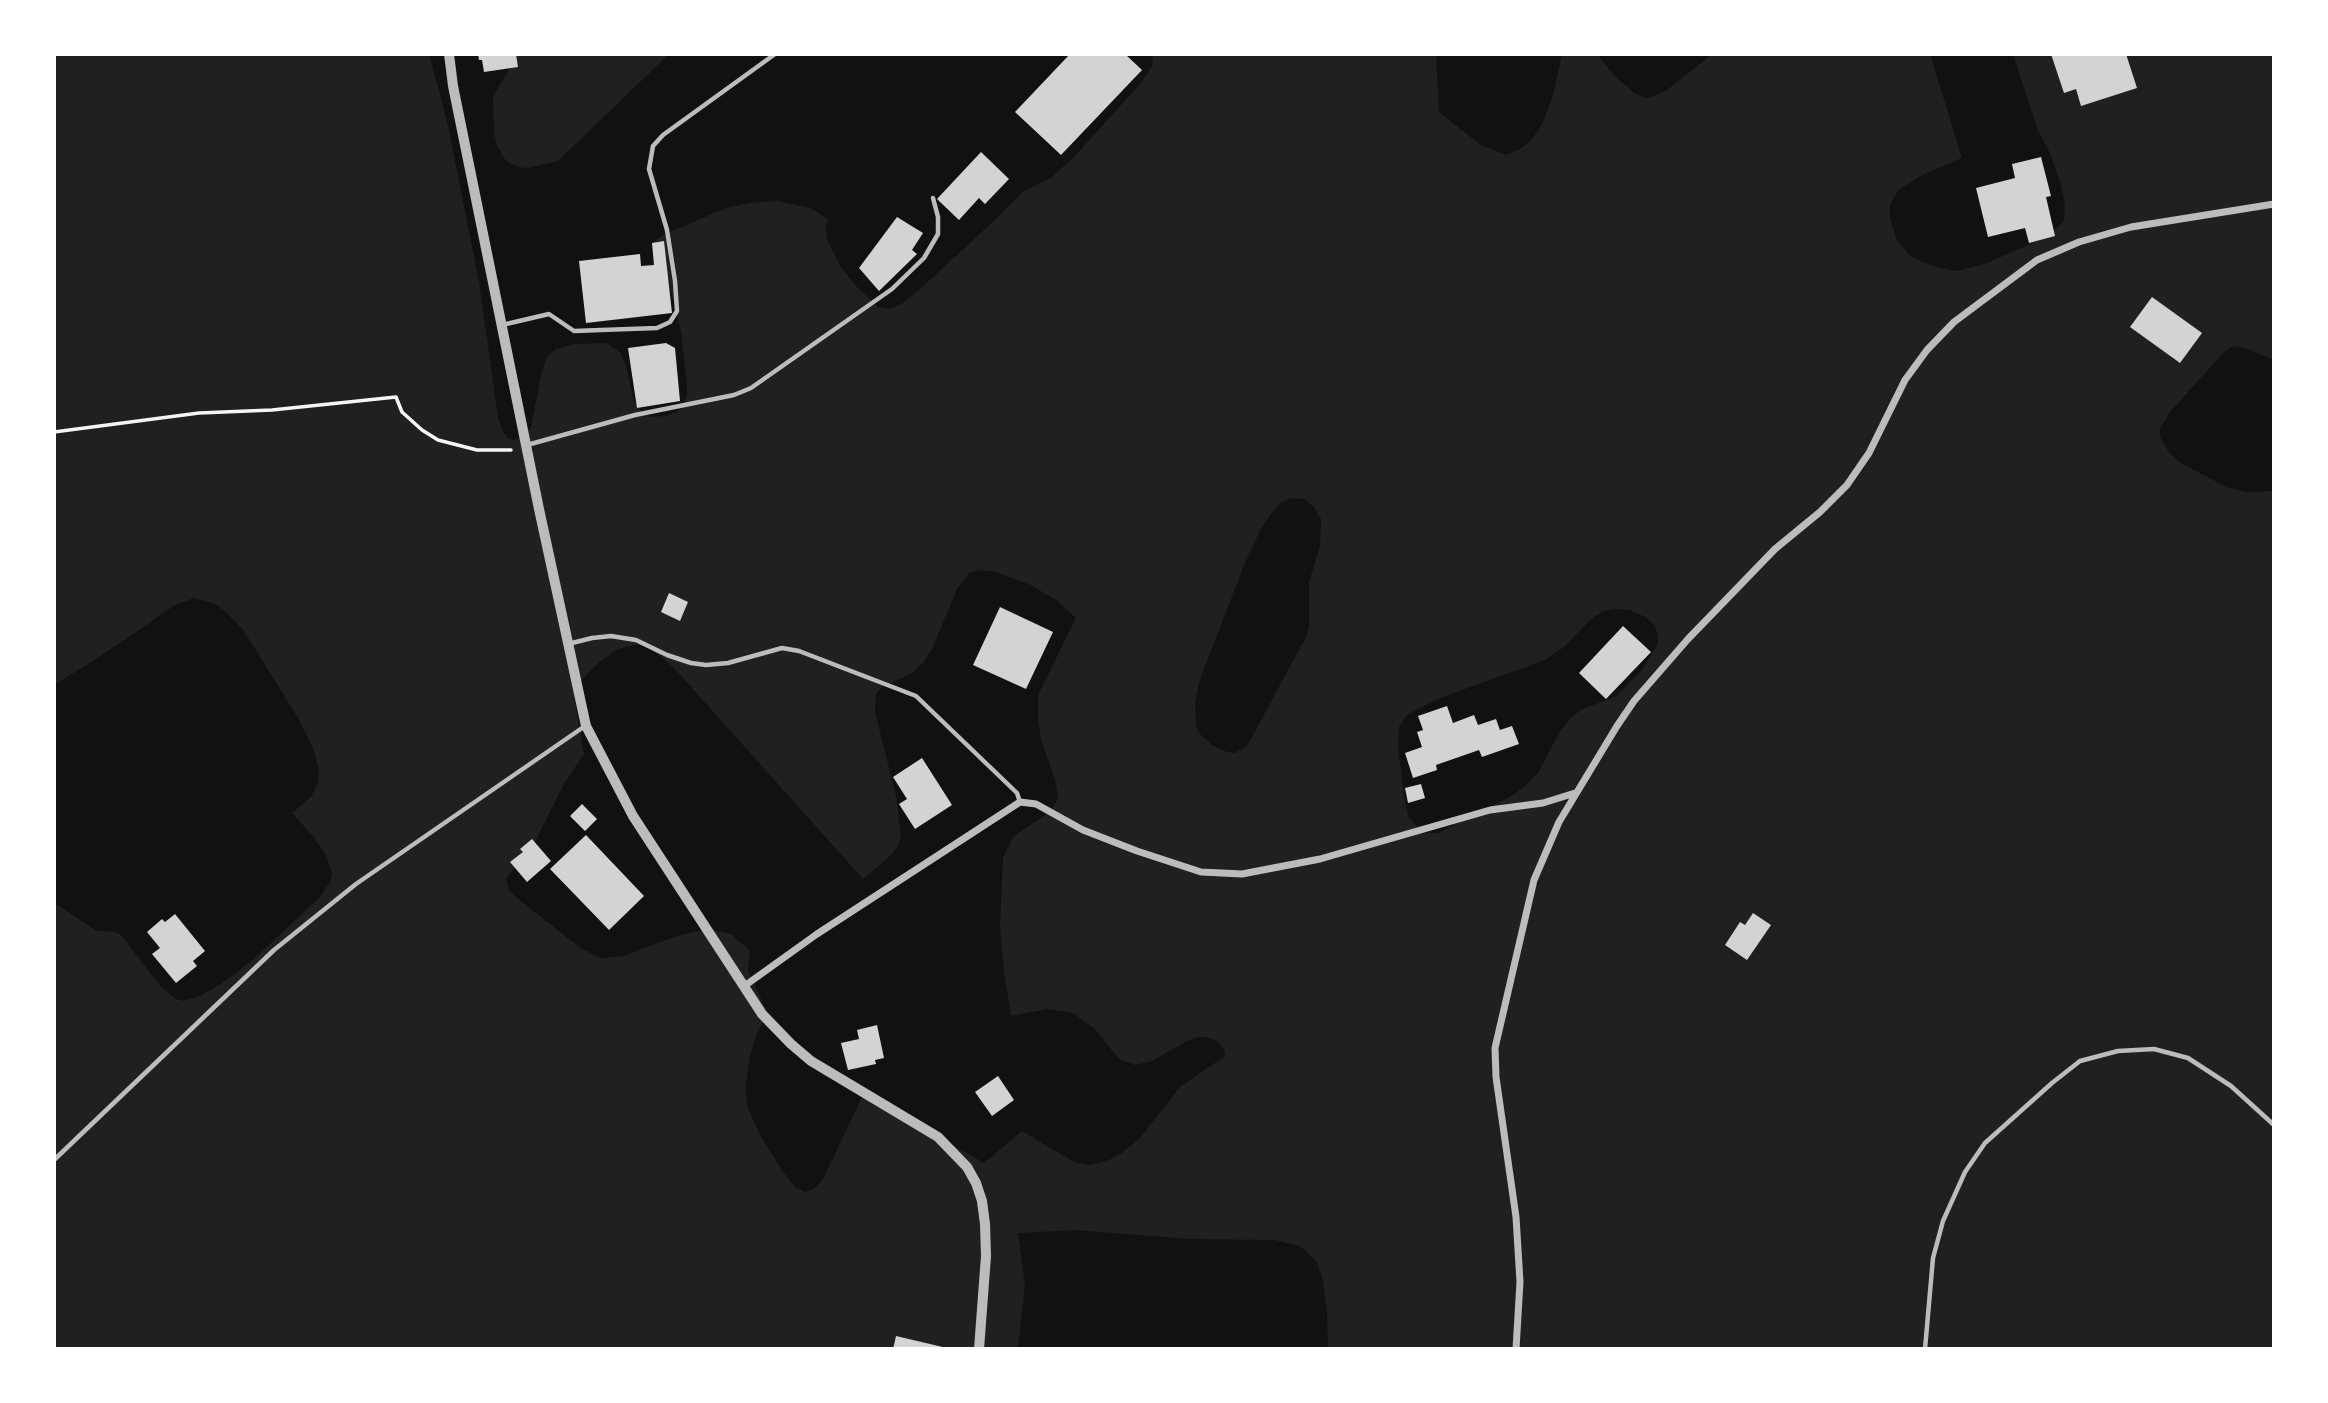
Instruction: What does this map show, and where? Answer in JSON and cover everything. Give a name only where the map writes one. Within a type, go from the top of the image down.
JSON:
[{"type":"street","points":[[449,54],[453,86],[526,445],[586,726],[633,816],[762,1014],[801,1053],[938,1138],[967,1167],[976,1183],[985,1224],[986,1256],[979,1349]]},
{"type":"street","points":[[1516,1349],[1520,1282],[1516,1217],[1496,1077],[1495,1048],[1534,880],[1559,822],[1634,701],[1688,639],[1775,549],[1820,512],[1847,485],[1869,453],[1905,380],[1954,322],[2038,260],[2079,242],[2131,227],[2274,204]]},
{"type":"street","points":[[743,987],[817,934],[1020,802],[1036,804],[1083,830],[1201,872],[1242,874],[1320,859],[1490,810],[1543,803],[1576,793]]},
{"type":"lane","points":[[502,325],[549,314],[574,331],[657,328],[670,322],[677,311],[675,281],[667,230],[649,169],[653,146],[663,135],[775,54]]},
{"type":"lane","points":[[526,445],[635,415],[734,395],[751,388],[892,289],[924,258],[938,234],[938,217],[933,198]]},
{"type":"lane","points":[[567,645],[611,636],[636,640],[667,655],[706,665],[728,663],[782,648],[799,651],[916,696],[1017,793],[1020,802]]},
{"type":"lane","points":[[54,1160],[274,950],[356,884],[586,726]]},
{"type":"lane","points":[[1925,1349],[1933,1258],[1943,1221],[1965,1172],[1985,1143],[2052,1083],[2080,1062],[2118,1051],[2154,1049],[2188,1058],[2231,1086],[2274,1125]]},
{"type":"path","points":[[54,432],[199,414],[272,410],[396,397],[402,412],[438,440],[477,450],[511,450],[526,445]]},
{"type":"shaded area","points":[[54,54],[429,54],[447,121],[479,282],[498,417],[503,432],[514,440],[521,438],[531,427],[547,357],[556,349],[574,344],[605,343],[620,352],[634,401],[643,414],[652,417],[665,416],[677,412],[683,406],[687,396],[687,384],[681,332],[668,277],[654,242],[663,235],[726,208],[749,203],[777,201],[811,208],[828,219],[827,239],[841,267],[878,307],[890,309],[903,303],[919,290],[1021,193],[1049,179],[1073,158],[1141,83],[1152,66],[1153,54],[1436,54],[1439,112],[1481,145],[1506,155],[1522,148],[1533,138],[1543,122],[1553,96],[1562,54],[1597,54],[1613,74],[1634,93],[1646,98],[1667,90],[1712,54],[1930,54],[1962,158],[1924,174],[1898,190],[1890,205],[1890,217],[1896,239],[1910,256],[1935,267],[1957,271],[1985,264],[2048,236],[2064,221],[2065,205],[2061,185],[2050,153],[2037,128],[2013,54],[2274,54],[2274,360],[2242,347],[2234,346],[2226,350],[2170,412],[2160,429],[2160,437],[2170,454],[2182,464],[2227,487],[2246,492],[2274,491],[2274,1349],[1328,1349],[1322,1276],[1316,1261],[1300,1246],[1275,1240],[1189,1239],[1075,1230],[1018,1233],[1025,1285],[1018,1349],[54,1349],[54,906],[58,905],[97,931],[116,932],[121,935],[162,988],[176,999],[184,1001],[200,996],[221,984],[254,959],[320,897],[332,874],[326,855],[292,813],[311,797],[317,785],[319,770],[313,748],[298,718],[244,631],[215,604],[194,598],[175,605],[54,685]],"holes":[[[1292,498],[1304,499],[1313,506],[1321,519],[1320,546],[1309,582],[1309,626],[1306,637],[1247,746],[1234,753],[1227,752],[1212,745],[1196,726],[1195,702],[1200,679],[1261,529],[1273,511],[1282,502]],[[979,570],[995,572],[1029,584],[1056,600],[1076,618],[1038,695],[1041,739],[1056,783],[1058,798],[1051,811],[1013,837],[1003,858],[1000,926],[1011,1016],[1047,1009],[1073,1013],[1094,1028],[1119,1059],[1135,1065],[1152,1061],[1197,1037],[1207,1037],[1218,1042],[1224,1049],[1225,1056],[1180,1087],[1140,1138],[1122,1153],[1107,1161],[1090,1165],[1074,1162],[1022,1131],[984,1163],[864,1093],[823,1179],[814,1189],[805,1192],[795,1187],[783,1172],[759,1133],[747,1106],[749,1059],[757,1033],[768,1014],[748,971],[750,951],[731,934],[707,929],[677,936],[623,956],[601,958],[582,949],[523,903],[509,890],[506,879],[535,842],[565,782],[584,754],[575,702],[578,684],[599,662],[616,650],[637,644],[650,648],[674,668],[863,879],[890,856],[898,846],[901,836],[896,796],[875,712],[876,694],[882,687],[912,673],[923,663],[933,647],[957,589],[969,573]],[[1630,610],[1654,625],[1658,643],[1642,670],[1616,696],[1583,709],[1571,717],[1559,733],[1538,773],[1523,788],[1438,833],[1420,831],[1409,817],[1405,802],[1398,748],[1399,727],[1407,715],[1440,698],[1545,660],[1564,647],[1591,619],[1604,611]]]},
{"type":"shaded area","points":[[516,54],[669,54],[558,161],[527,168],[506,161],[497,146],[494,133],[493,96]]},
{"type":"building","points":[[478,54],[516,54],[518,67],[484,72]]},
{"type":"building","points":[[1070,54],[1125,54],[1142,70],[1061,155],[1015,112]]},
{"type":"building","points":[[2051,54],[2126,54],[2137,88],[2081,106],[2076,89],[2064,93]]},
{"type":"building","points":[[981,152],[1009,179],[985,204],[979,198],[959,220],[937,199]]},
{"type":"building","points":[[2041,157],[2051,196],[2046,197],[2055,236],[2029,243],[2025,228],[1988,237],[1976,188],[2015,178],[2012,164]]},
{"type":"building","points":[[897,217],[923,233],[912,250],[917,254],[879,291],[859,268]]},
{"type":"building","points":[[664,241],[672,313],[586,323],[579,261],[640,254],[641,266],[654,265],[652,243]]},
{"type":"building","points":[[2152,297],[2202,333],[2180,363],[2130,327]]},
{"type":"building","points":[[666,343],[675,348],[680,401],[637,408],[628,348]]},
{"type":"building","points":[[669,593],[688,602],[680,621],[661,612]]},
{"type":"building","points":[[1000,607],[1053,632],[1026,689],[973,665]]},
{"type":"building","points":[[1623,626],[1651,652],[1606,699],[1579,673]]},
{"type":"building","points":[[1447,706],[1453,723],[1474,715],[1478,725],[1496,719],[1500,730],[1512,726],[1519,744],[1482,757],[1479,750],[1436,765],[1437,770],[1413,778],[1405,753],[1422,747],[1417,732],[1423,730],[1418,716]]},
{"type":"building","points":[[922,758],[952,805],[915,829],[899,804],[907,799],[893,777]]},
{"type":"building","points":[[1421,784],[1425,798],[1408,803],[1405,788]]},
{"type":"building","points":[[582,804],[597,819],[585,831],[570,816]]},
{"type":"building","points":[[586,835],[644,896],[609,930],[550,869]]},
{"type":"building","points":[[532,839],[551,861],[527,882],[510,862],[523,852],[520,849]]},
{"type":"building","points":[[1753,913],[1771,925],[1747,960],[1725,945],[1740,922],[1745,925]]},
{"type":"building","points":[[175,914],[205,951],[193,961],[197,966],[176,983],[152,954],[160,948],[147,932],[162,919],[165,922]]},
{"type":"building","points":[[877,1025],[884,1058],[875,1060],[876,1064],[848,1070],[841,1043],[859,1039],[857,1030]]},
{"type":"building","points":[[998,1076],[1014,1100],[992,1116],[975,1092]]},
{"type":"building","points":[[896,1336],[947,1348],[947,1349],[893,1349]]}]
